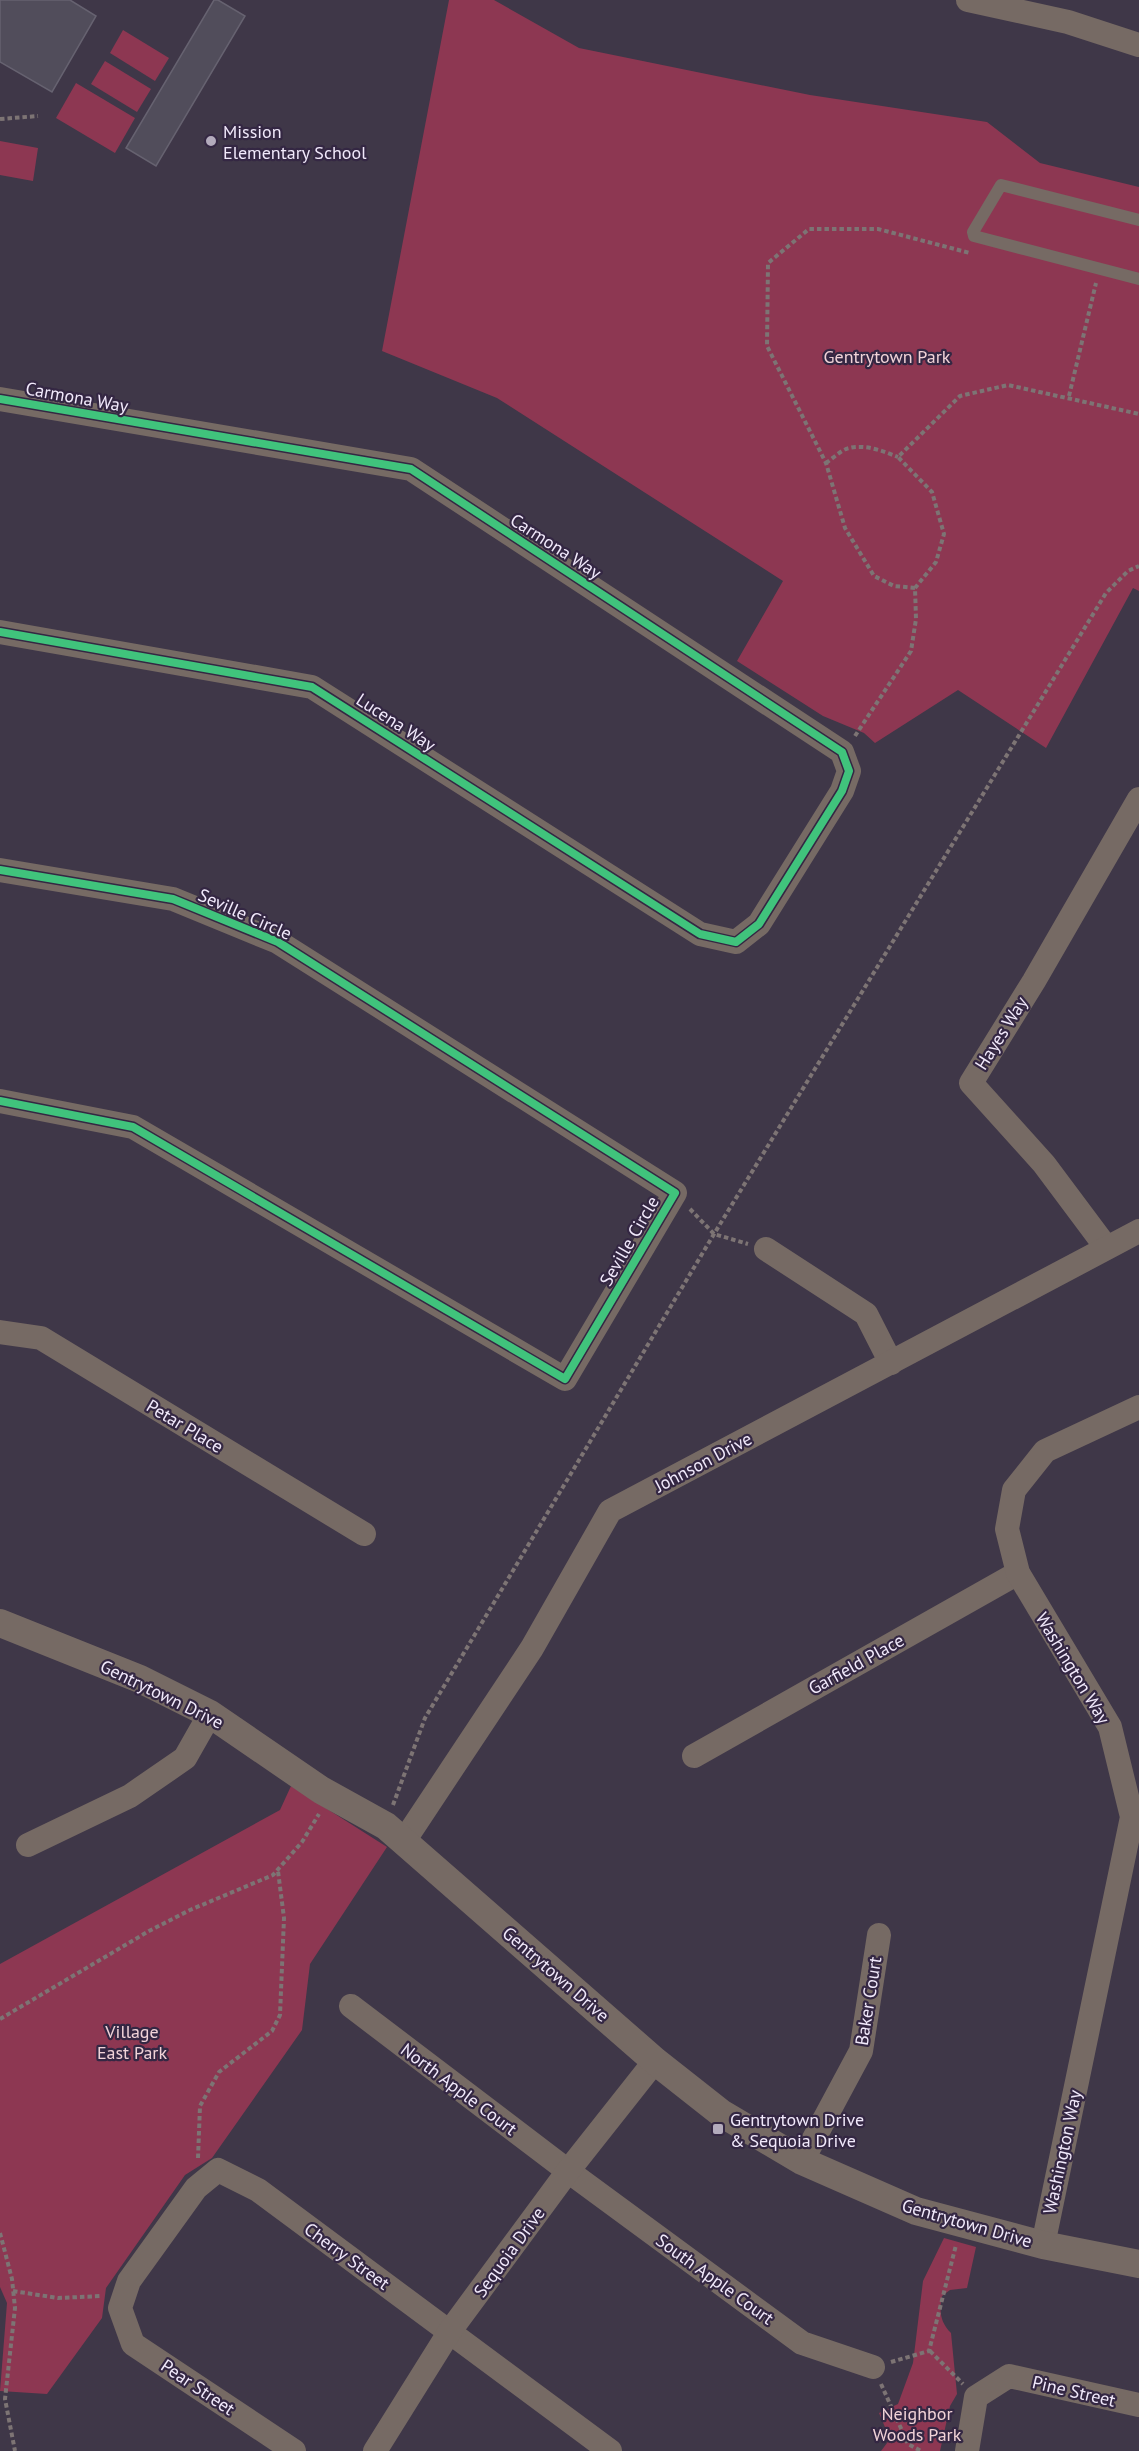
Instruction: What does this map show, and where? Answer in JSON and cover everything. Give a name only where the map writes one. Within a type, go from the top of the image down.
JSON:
[{"type":"street","points":[[968,0],[1068,22],[1139,45]]},
{"type":"street","name":"Carmona Way","points":[[0,399],[411,469],[842,752]]},
{"type":"street","name":"Lucena Way","points":[[0,632],[312,687],[700,934],[736,942],[759,924],[842,791],[849,771],[842,752]]},
{"type":"street","name":"Hayes Way","points":[[1106,1246],[1044,1164],[970,1083],[1034,981],[1139,799]]},
{"type":"street","name":"Seville Circle","points":[[0,870],[173,899],[278,942],[675,1193],[566,1379],[133,1127],[0,1101]]},
{"type":"street","name":"Johnson Drive","points":[[395,1834],[532,1648],[610,1511],[891,1363],[1106,1246],[1139,1231]]},
{"type":"street","points":[[766,1249],[866,1314],[891,1363]]},
{"type":"street","name":"Petar Place","points":[[0,1332],[41,1338],[364,1534]]},
{"type":"street","name":"Washington Way","points":[[1043,2245],[1132,1817],[1110,1727],[1018,1573],[1007,1529],[1014,1490],[1045,1452],[1139,1407]]},
{"type":"street","name":"Garfield Place","points":[[694,1756],[1018,1573]]},
{"type":"street","name":"Gentrytown Drive","points":[[0,1623],[140,1679],[210,1714],[331,1796],[395,1834],[655,2061],[721,2113],[802,2161],[916,2211],[1043,2245],[1139,2264]]},
{"type":"street","points":[[28,1845],[130,1796],[185,1758],[210,1714]]},
{"type":"street","name":"Baker Court","points":[[802,2161],[861,2051],[879,1935]]},
{"type":"street","name":"North Apple Court","points":[[351,2006],[568,2171]]},
{"type":"street","name":"Sequoia Drive","points":[[375,2451],[450,2331],[568,2171],[655,2061]]},
{"type":"street","name":"Cherry Street","points":[[122,2302],[129,2281],[198,2186],[218,2170],[258,2190],[610,2451]]},
{"type":"street","name":"South Apple Court","points":[[568,2171],[802,2343],[873,2367]]},
{"type":"street","name":"Pear Street","points":[[122,2302],[133,2344],[294,2451]]},
{"type":"street","name":"Pine Street","points":[[976,2397],[1009,2376],[1139,2405]]},
{"type":"street","points":[[967,2451],[976,2397]]},
{"type":"lane","points":[[1139,220],[1001,184],[973,232],[974,236],[1139,279]]},
{"type":"path","points":[[0,119],[38,116]]},
{"type":"path","points":[[915,588],[894,586],[874,576],[845,528],[826,463],[767,346],[768,263],[809,229],[878,229],[975,254]]},
{"type":"path","points":[[1069,396],[1100,268]]},
{"type":"path","points":[[1085,282],[1096,285]]},
{"type":"path","points":[[898,457],[960,396],[1008,385],[1069,396],[1139,414]]},
{"type":"path","points":[[826,463],[846,449],[861,447],[898,457],[932,492],[944,534],[936,562],[915,588],[916,619],[911,651],[862,728],[842,752]]},
{"type":"path","points":[[395,1834],[425,1718],[714,1234],[1106,593],[1128,571],[1139,566]]},
{"type":"path","points":[[675,1193],[714,1234],[766,1249]]},
{"type":"path","points":[[0,2019],[149,1931],[190,1910],[273,1875],[302,1842],[331,1796]]},
{"type":"path","points":[[198,2186],[200,2106],[219,2072],[272,2031],[280,2015],[284,1918],[278,1870]]},
{"type":"path","points":[[929,2351],[961,2224]]},
{"type":"path","points":[[0,2234],[14,2291],[15,2308],[5,2399],[15,2451]]},
{"type":"path","points":[[14,2291],[58,2298],[122,2302]]},
{"type":"path","points":[[921,2451],[908,2444],[873,2367],[929,2351]]},
{"type":"path","points":[[929,2351],[976,2397]]},
{"type":"green space","name":"Gentrytown Park","points":[[449,0],[494,0],[579,48],[810,95],[987,122],[1040,163],[1139,187],[1139,591],[1133,588],[1046,748],[958,690],[875,743],[864,733],[823,716],[737,661],[783,581],[497,398],[382,351]]},
{"type":"green space","points":[[123,30],[169,58],[155,81],[110,53]]},
{"type":"green space","points":[[105,61],[151,89],[137,112],[91,84]]},
{"type":"green space","points":[[76,83],[135,118],[115,153],[56,118]]},
{"type":"green space","points":[[0,141],[38,148],[33,181],[0,175]]},
{"type":"green space","name":"Village East Park","points":[[291,1786],[387,1847],[310,1964],[302,2030],[212,2158],[185,2175],[106,2288],[102,2318],[47,2394],[0,2391],[7,2303],[0,2287],[0,1964],[280,1810]]},
{"type":"green space","name":"Neighbor Woods Park","points":[[944,2238],[976,2247],[967,2288],[950,2290],[942,2296],[941,2301],[943,2320],[951,2333],[957,2394],[950,2406],[940,2451],[881,2451],[890,2439],[879,2413],[898,2404],[913,2363],[923,2281]]},
{"type":"building","points":[[0,0],[70,0],[96,16],[52,92],[0,62]]},
{"type":"building","points":[[214,0],[218,0],[245,16],[156,166],[126,148]]},
{"type":"cycle path","points":[[0,399],[411,469],[842,752],[849,771],[842,791],[759,924],[736,942],[700,934],[312,687],[0,632]]},
{"type":"cycle path","points":[[0,870],[173,899],[278,942],[675,1193],[565,1379],[133,1127],[0,1101]]},
{"type":"place","name":"Mission Elementary School","points":[[211,141]]},
{"type":"place","name":"Gentrytown Drive & Sequoia Drive","points":[[718,2129]]}]
